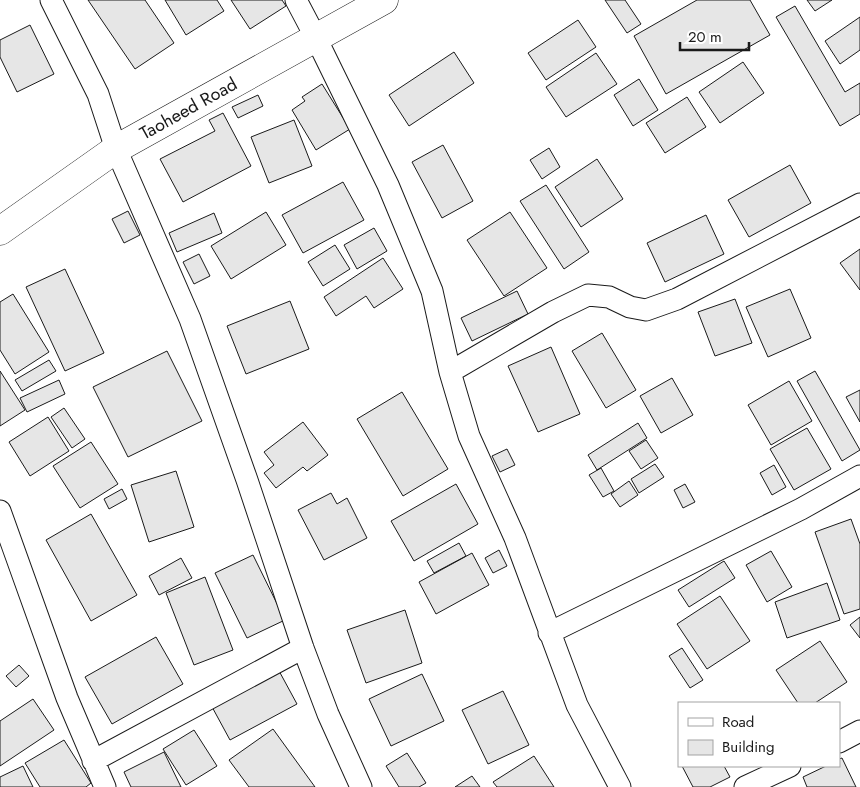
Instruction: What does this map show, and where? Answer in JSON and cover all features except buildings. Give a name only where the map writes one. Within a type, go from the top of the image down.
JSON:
[{"type":"main road","name":"Taoheed Road","points":[[0,231],[116,149],[384,0]]},
{"type":"street","points":[[51,0],[98,94],[116,149],[190,320],[247,480],[303,648],[328,714],[362,787]]},
{"type":"street","points":[[296,0],[388,185],[432,292],[450,372],[469,436],[515,538],[577,705],[620,787]]},
{"type":"street","points":[[450,372],[553,312],[588,295],[609,297],[630,307],[646,310],[677,299],[860,204]]},
{"type":"street","points":[[549,633],[801,509],[860,476]]},
{"type":"street","points":[[0,511],[67,698],[104,787]]},
{"type":"street","points":[[93,761],[303,648]]},
{"type":"street","points":[[840,741],[860,731]]},
{"type":"street","points":[[745,787],[788,767]]}]
